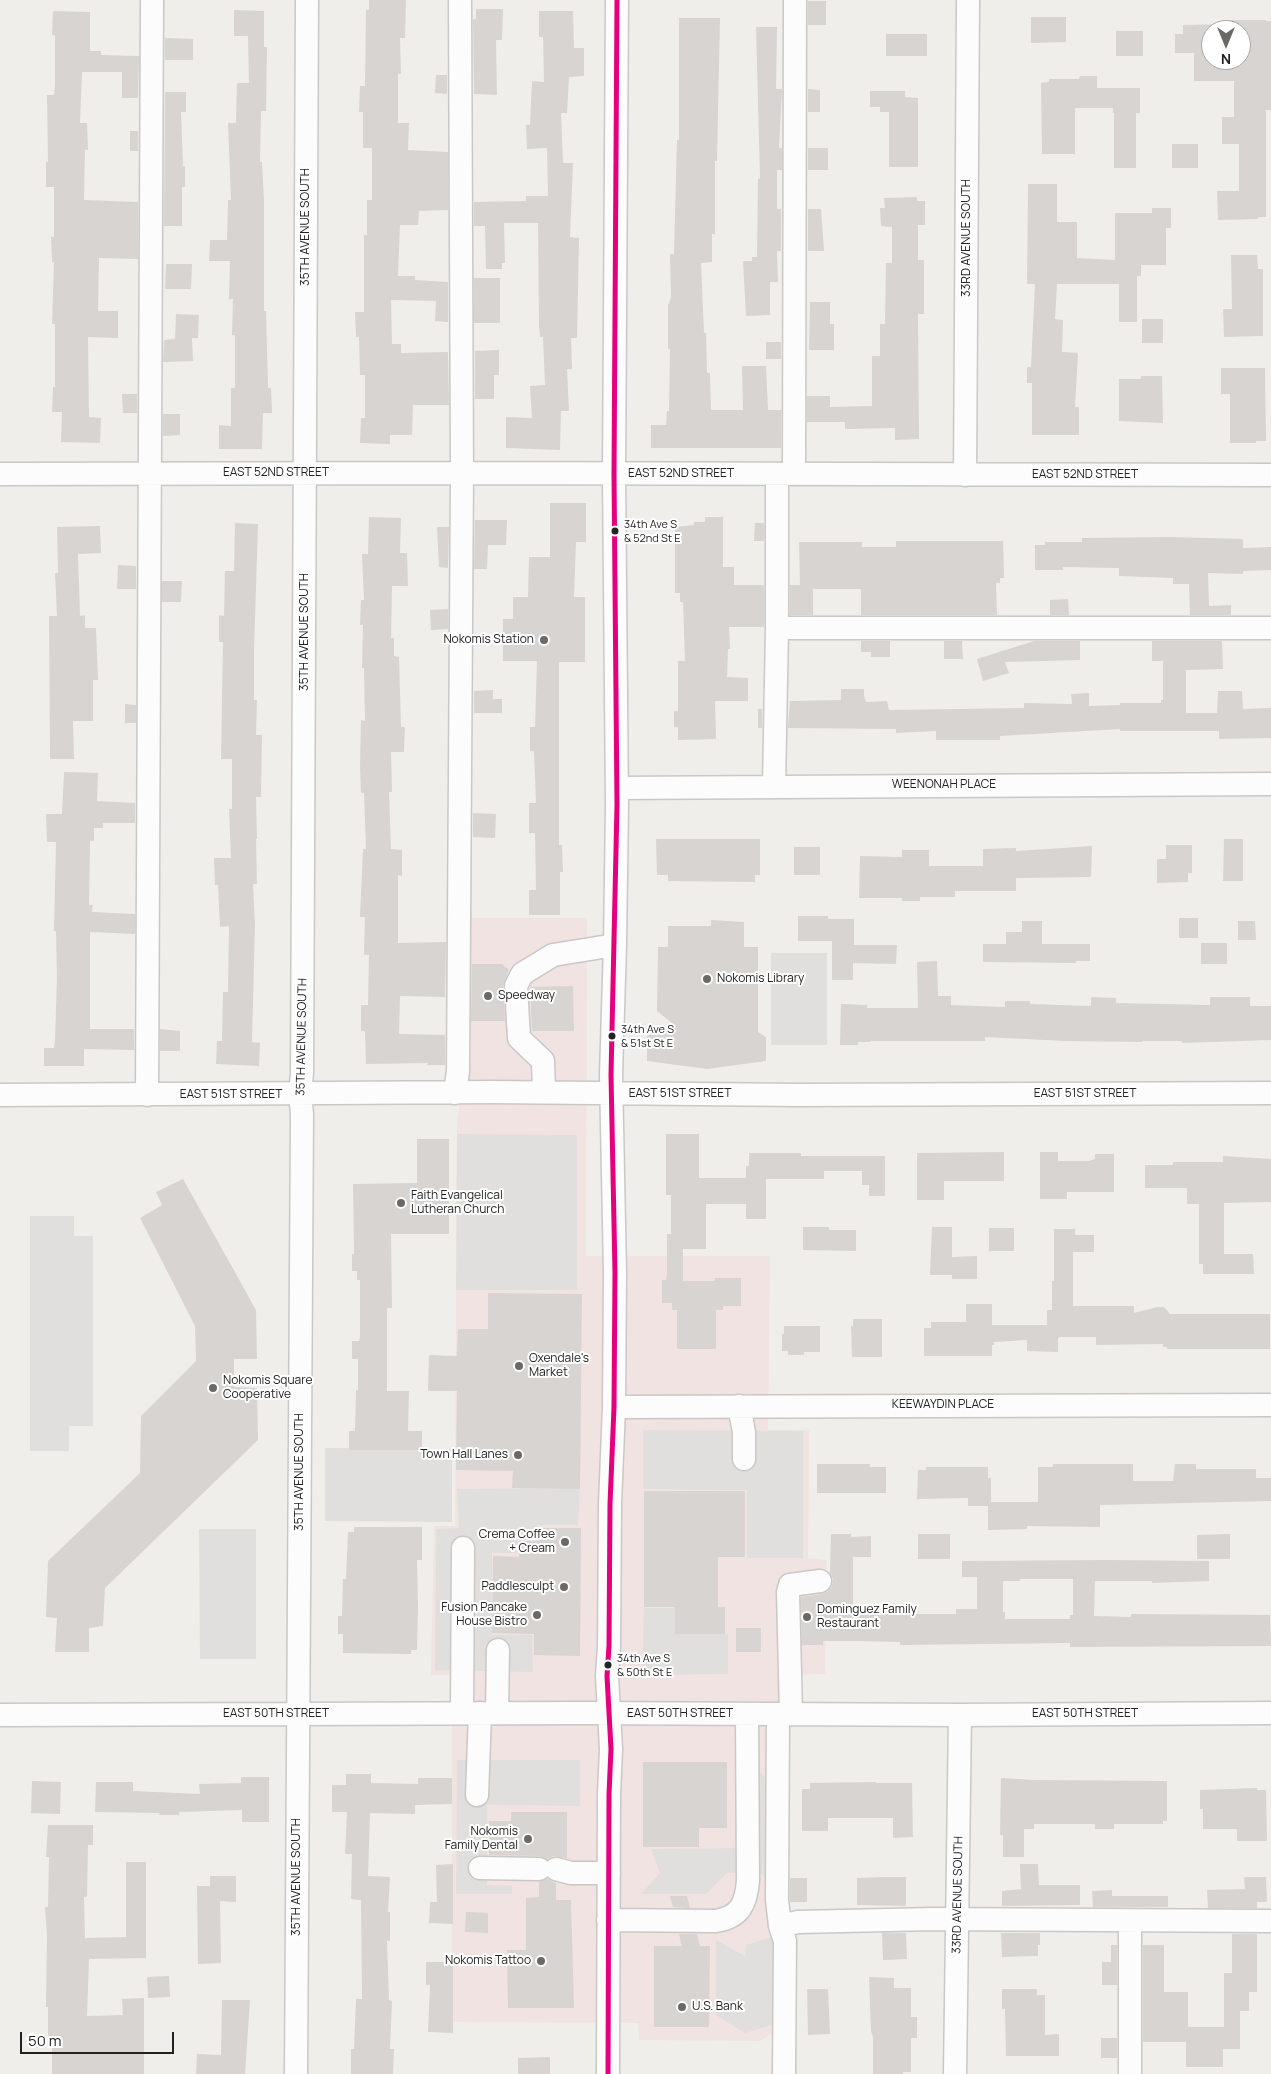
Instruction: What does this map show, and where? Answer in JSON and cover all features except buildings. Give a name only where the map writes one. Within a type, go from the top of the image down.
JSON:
[{"type":"street","points":[[147,1095],[152,0]]},
{"type":"street","name":"35TH AVENUE SOUTH","points":[[296,2074],[302,1114],[300,1094],[302,1073],[306,473],[307,0]]},
{"type":"street","points":[[455,1093],[458,1071],[462,473],[460,0]]},
{"type":"street","points":[[608,2074],[609,1794],[611,1749],[607,1676],[614,1407],[615,1273],[611,1094],[617,788],[614,474],[616,0]]},
{"type":"street","points":[[774,786],[778,628],[786,474],[795,0]]},
{"type":"street","name":"33RD AVENUE SOUTH","points":[[966,475],[968,0]]},
{"type":"street","name":"EAST 52ND STREET","points":[[0,474],[1271,475]]},
{"type":"street","points":[[778,628],[1271,628]]},
{"type":"street","name":"WEENONAH PLACE","points":[[617,788],[1271,784]]},
{"type":"street","points":[[544,1092],[543,1061],[519,1038],[516,986],[522,974],[553,955],[615,945]]},
{"type":"street","name":"EAST 51ST STREET","points":[[0,1095],[544,1092],[611,1094],[1271,1093]]},
{"type":"street","name":"KEEWAYDIN PLACE","points":[[614,1407],[1271,1405]]},
{"type":"street","points":[[739,1406],[744,1432],[744,1459]]},
{"type":"street","points":[[463,1548],[480,1713],[477,1795]]},
{"type":"street","points":[[784,2074],[786,1941],[780,1926],[777,1900],[788,1592],[790,1585],[820,1581]]},
{"type":"street","points":[[480,1713],[498,1650]]},
{"type":"street","name":"EAST 50TH STREET","points":[[0,1715],[480,1713],[960,1715],[1271,1713]]},
{"type":"street","points":[[608,1920],[716,1921],[728,1919],[738,1912],[745,1900],[748,1881],[747,1714]]},
{"type":"street","name":"33RD AVENUE SOUTH","points":[[955,2074],[960,1715]]},
{"type":"street","points":[[480,1868],[547,1869],[571,1873],[609,1873]]},
{"type":"street","points":[[780,1926],[798,1922],[957,1920],[1271,1921]]},
{"type":"street","points":[[1130,1920],[1130,2074]]},
{"type":"shaded area","points":[[464,918],[587,918],[586,1256],[770,1256],[768,1430],[809,1430],[808,1558],[827,1560],[825,1674],[785,1675],[778,2030],[760,2041],[639,2040],[638,2023],[452,2022],[452,1675],[431,1675],[434,1526],[455,1526],[457,1123],[465,1069]]},
{"type":"shaded area","points":[[771,953],[827,953],[827,1045],[771,1045]]},
{"type":"shaded area","points":[[457,1134],[577,1135],[577,1290],[456,1290]]},
{"type":"shaded area","points":[[30,1216],[74,1216],[74,1236],[93,1236],[93,1426],[69,1426],[69,1451],[30,1451]]},
{"type":"shaded area","points":[[643,1430],[803,1431],[803,1558],[747,1558],[747,1490],[643,1489]]},
{"type":"shaded area","points":[[325,1448],[452,1449],[452,1522],[325,1521]]},
{"type":"shaded area","points":[[580,1488],[578,1525],[537,1525],[538,1538],[518,1538],[517,1553],[492,1553],[492,1635],[532,1635],[533,1672],[435,1670],[436,1529],[459,1528],[457,1489]]},
{"type":"shaded area","points":[[199,1529],[256,1529],[256,1659],[200,1659]]},
{"type":"shaded area","points":[[644,1608],[675,1608],[675,1634],[728,1634],[728,1674],[642,1675]]},
{"type":"shaded area","points":[[747,1759],[769,1781],[770,1881],[748,1864],[748,1873],[727,1873],[706,1894],[641,1894],[660,1873],[651,1849],[747,1848]]},
{"type":"shaded area","points":[[457,1760],[580,1760],[580,1806],[487,1805],[487,1885],[512,1886],[512,1894],[456,1894]]},
{"type":"shaded area","points":[[775,1936],[775,2024],[745,2033],[716,2015],[716,1940],[745,1956],[746,1945]]},
{"type":"transit line","points":[[608,2074],[609,1794],[611,1749],[607,1676],[614,1407],[615,1273],[611,1075],[617,805],[614,474],[617,0]]},
{"type":"place","name":"34th Ave S & 52nd St E","points":[[615,531]]},
{"type":"place","name":"Nokomis Station","points":[[544,640]]},
{"type":"place","name":"Nokomis Library","points":[[707,979]]},
{"type":"place","name":"Speedway","points":[[488,996]]},
{"type":"place","name":"34th Ave S & 51st St E","points":[[612,1036]]},
{"type":"place","name":"Faith Evangelical Lutheran Church","points":[[401,1203]]},
{"type":"place","name":"Oxendale's Market","points":[[519,1366]]},
{"type":"place","name":"Nokomis Square Cooperative","points":[[213,1388]]},
{"type":"place","name":"Town Hall Lanes","points":[[518,1455]]},
{"type":"place","name":"Crema Coffee + Cream","points":[[565,1542]]},
{"type":"place","name":"Paddlesculpt","points":[[564,1587]]},
{"type":"place","name":"Fusion Pancake House Bistro","points":[[537,1615]]},
{"type":"place","name":"Dominguez Family Restaurant","points":[[807,1617]]},
{"type":"place","name":"34th Ave S & 50th St E","points":[[608,1665]]},
{"type":"place","name":"Nokomis Family Dental","points":[[528,1839]]},
{"type":"place","name":"Nokomis Tattoo","points":[[541,1961]]},
{"type":"place","name":"U.S. Bank","points":[[682,2007]]}]
